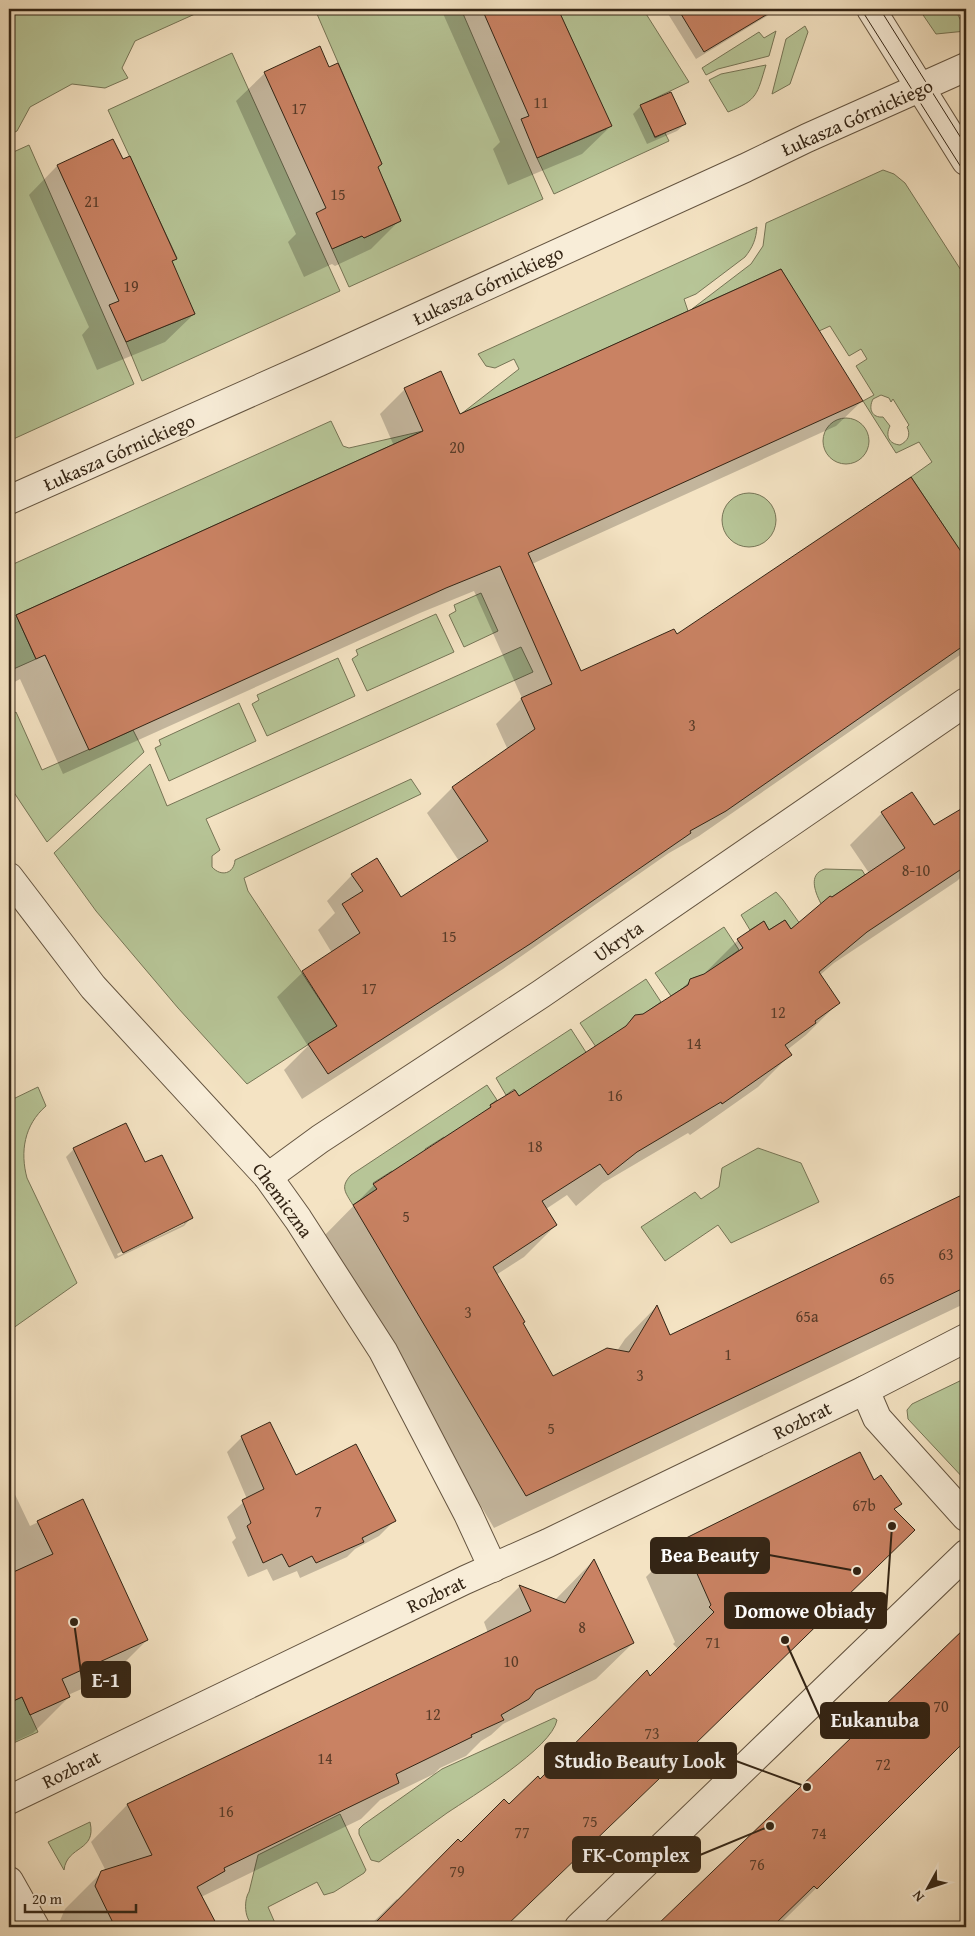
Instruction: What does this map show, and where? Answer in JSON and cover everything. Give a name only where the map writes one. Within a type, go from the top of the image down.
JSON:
[{"type":"street","points":[[871,9],[966,161]]},
{"type":"street","name":"Łukasza Górnickiego","points":[[9,500],[336,355],[807,138],[966,67]]},
{"type":"street","name":"Ukryta","points":[[268,1177],[320,1139],[541,994],[966,702]]},
{"type":"street","name":"Chemiczna","points":[[9,877],[93,987],[268,1177],[305,1229],[383,1351],[468,1514],[493,1568]]},
{"type":"street","name":"Rozbrat","points":[[9,1800],[865,1390],[966,1338]]},
{"type":"street","points":[[865,1390],[877,1418],[966,1517]]},
{"type":"street","points":[[579,1927],[966,1554]]},
{"type":"street","points":[[9,1881],[35,1927]]},
{"type":"green space","points":[[9,9],[206,9],[135,41],[122,68],[128,78],[105,88],[72,84],[30,107],[17,131],[9,135]]},
{"type":"green space","points":[[329,9],[461,9],[543,199],[349,287],[332,249],[362,236],[364,238],[401,221],[385,183],[376,168],[382,164],[317,14]]},
{"type":"green space","points":[[558,9],[643,9],[689,82],[641,105],[655,138],[665,133],[669,141],[554,194],[537,158],[606,129],[590,91],[587,73]]},
{"type":"green space","points":[[919,9],[955,9],[966,31],[936,34]]},
{"type":"green space","points":[[805,26],[808,32],[790,84],[772,94],[786,39]]},
{"type":"green space","points":[[776,31],[769,56],[718,69],[706,75],[702,68],[759,32],[764,38]]},
{"type":"green space","points":[[232,53],[340,291],[142,381],[126,342],[195,314],[170,262],[177,258],[108,110]]},
{"type":"green space","points":[[766,65],[758,89],[751,100],[728,112],[709,80],[721,74]]},
{"type":"green space","points":[[29,145],[134,384],[9,441],[9,154]]},
{"type":"green space","points":[[883,170],[894,174],[905,183],[966,278],[966,559],[911,477],[932,462],[919,442],[896,453],[863,401],[874,395],[856,366],[867,359],[861,349],[849,356],[830,326],[751,362],[806,311],[781,269],[692,309],[751,264],[763,246],[766,223]],"holes":[[[881,395],[889,398],[891,402],[893,399],[909,425],[907,427],[908,438],[900,445],[893,443],[889,439],[890,426],[883,417],[876,416],[871,409],[873,399]]]},
{"type":"green space","points":[[757,227],[754,243],[745,257],[696,294],[684,299],[688,311],[461,414],[519,369],[514,359],[495,368],[486,366],[478,354]]},
{"type":"green space","points":[[846,418],[859,422],[865,428],[869,441],[865,454],[859,460],[846,464],[833,460],[827,454],[823,441],[827,428],[833,422]]},
{"type":"green space","points":[[331,421],[343,446],[349,448],[423,431],[16,615],[36,659],[9,671],[9,566]]},
{"type":"green space","points":[[749,493],[759,495],[768,501],[774,510],[776,520],[774,530],[768,539],[759,545],[749,547],[739,545],[730,539],[724,530],[722,520],[724,510],[730,501],[739,495]]},
{"type":"green space","points":[[481,593],[498,631],[464,647],[449,615],[456,611],[454,605]]},
{"type":"green space","points":[[436,614],[454,652],[367,691],[352,659],[358,655],[356,650]]},
{"type":"green space","points":[[521,647],[533,672],[206,819],[220,850],[212,856],[212,867],[223,873],[230,871],[235,860],[411,779],[421,794],[244,878],[248,891],[337,1026],[247,1084],[178,1008],[96,911],[54,853],[150,764],[167,806]]},
{"type":"green space","points":[[338,658],[355,696],[267,736],[252,704],[259,700],[257,695]]},
{"type":"green space","points":[[239,703],[256,741],[169,781],[155,748],[161,745],[159,740]]},
{"type":"green space","points":[[16,712],[42,770],[133,730],[144,752],[47,842],[9,785],[9,717]]},
{"type":"green space","points":[[825,869],[862,870],[865,875],[832,897],[848,944],[816,893],[814,883],[817,874]]},
{"type":"green space","points":[[776,892],[825,959],[808,955],[785,920],[769,930],[764,921],[750,930],[741,915]]},
{"type":"green space","points":[[724,927],[739,950],[704,975],[693,978],[688,985],[671,996],[655,973]]},
{"type":"green space","points":[[646,979],[661,1002],[643,1015],[634,1016],[628,1025],[598,1050],[580,1023]]},
{"type":"green space","points":[[571,1029],[589,1057],[548,1078],[519,1096],[514,1089],[506,1095],[496,1078]]},
{"type":"green space","points":[[487,1085],[497,1100],[490,1105],[495,1112],[448,1143],[444,1137],[425,1149],[428,1156],[396,1177],[392,1171],[373,1183],[377,1189],[353,1205],[345,1190],[346,1183],[351,1175]]},
{"type":"green space","points":[[38,1087],[46,1106],[28,1130],[24,1149],[25,1168],[27,1178],[77,1283],[9,1331],[9,1101]]},
{"type":"green space","points":[[758,1148],[801,1163],[819,1202],[731,1243],[718,1225],[665,1261],[641,1227],[695,1192],[701,1199],[719,1187],[722,1168]]},
{"type":"green space","points":[[966,1378],[966,1481],[908,1419],[907,1410],[912,1404]]},
{"type":"green space","points":[[22,1697],[38,1732],[9,1745],[9,1703]]},
{"type":"green space","points":[[554,1718],[557,1720],[552,1731],[526,1758],[379,1862],[371,1860],[359,1834],[359,1829],[363,1825],[442,1769]]},
{"type":"green space","points":[[340,1814],[366,1870],[364,1873],[334,1892],[324,1895],[317,1882],[268,1907],[275,1923],[261,1927],[254,1926],[246,1912],[246,1901],[258,1855]]},
{"type":"green space","points":[[90,1822],[91,1832],[89,1839],[86,1844],[70,1856],[64,1870],[48,1842]]},
{"type":"building","points":[[482,9],[558,9],[612,126],[537,158],[521,119],[529,116]]},
{"type":"building","points":[[678,9],[776,9],[704,52]]},
{"type":"building","points":[[320,46],[329,67],[338,63],[382,164],[378,167],[401,221],[364,238],[362,236],[332,249],[316,213],[326,208],[264,72]]},
{"type":"building","points":[[671,92],[686,124],[655,137],[640,105]]},
{"type":"building","points":[[113,139],[123,159],[130,156],[177,259],[172,261],[195,314],[126,342],[109,305],[119,301],[57,165]]},
{"type":"building","points":[[781,269],[863,401],[528,553],[581,671],[674,629],[677,634],[911,477],[966,559],[966,644],[726,811],[690,831],[691,833],[530,944],[328,1074],[308,1044],[337,1026],[302,971],[360,933],[342,904],[363,891],[351,874],[377,858],[401,897],[488,841],[452,787],[535,729],[521,698],[552,684],[500,566],[446,588],[89,750],[45,655],[36,659],[16,615],[423,431],[404,388],[441,371],[460,414]]},
{"type":"building","points":[[912,792],[934,825],[966,806],[966,866],[867,932],[819,972],[840,1003],[785,1045],[792,1055],[722,1104],[721,1102],[637,1152],[608,1175],[600,1164],[542,1201],[557,1225],[493,1267],[525,1322],[523,1323],[553,1376],[607,1348],[629,1352],[657,1305],[670,1335],[966,1193],[966,1287],[526,1496],[353,1205],[377,1189],[373,1184],[491,1107],[490,1105],[515,1090],[519,1096],[626,1026],[635,1015],[643,1014],[688,985],[690,979],[704,974],[743,948],[737,939],[764,921],[769,930],[785,920],[791,929],[830,896],[832,897],[905,848],[881,812]]},
{"type":"building","points":[[126,1123],[145,1162],[162,1155],[193,1218],[123,1253],[73,1148]]},
{"type":"building","points":[[270,1422],[296,1475],[356,1444],[396,1521],[362,1538],[364,1542],[316,1563],[312,1556],[289,1567],[282,1554],[263,1563],[247,1526],[251,1523],[242,1500],[264,1489],[241,1436]]},
{"type":"building","points":[[860,1452],[874,1480],[881,1475],[902,1504],[894,1509],[915,1530],[693,1746],[505,1927],[371,1927],[458,1839],[461,1842],[504,1799],[509,1804],[538,1776],[540,1779],[647,1670],[650,1676],[714,1612],[709,1607],[711,1605],[682,1540]]},
{"type":"building","points":[[83,1499],[148,1640],[62,1679],[70,1697],[30,1715],[22,1697],[9,1703],[9,1574],[53,1554],[37,1521]]},
{"type":"building","points":[[594,1559],[634,1643],[536,1690],[529,1699],[501,1715],[504,1720],[396,1774],[399,1783],[224,1868],[225,1871],[197,1887],[218,1927],[115,1927],[95,1886],[101,1871],[152,1855],[127,1804],[531,1611],[519,1585],[565,1603]]},
{"type":"building","points":[[966,1627],[966,1740],[817,1889],[814,1886],[772,1927],[655,1927]]},
{"type":"tram line","points":[[861,9],[966,175]]},
{"type":"tram line","points":[[880,9],[966,146]]},
{"type":"place","name":"Domowe Obiady","points":[[892,1526]]},
{"type":"place","name":"Bea Beauty","points":[[857,1571]]},
{"type":"place","name":"E-1","points":[[74,1622]]},
{"type":"place","name":"Eukanuba","points":[[785,1640]]},
{"type":"place","name":"Studio Beauty Look","points":[[807,1787]]},
{"type":"place","name":"FK-Complex","points":[[770,1826]]}]
